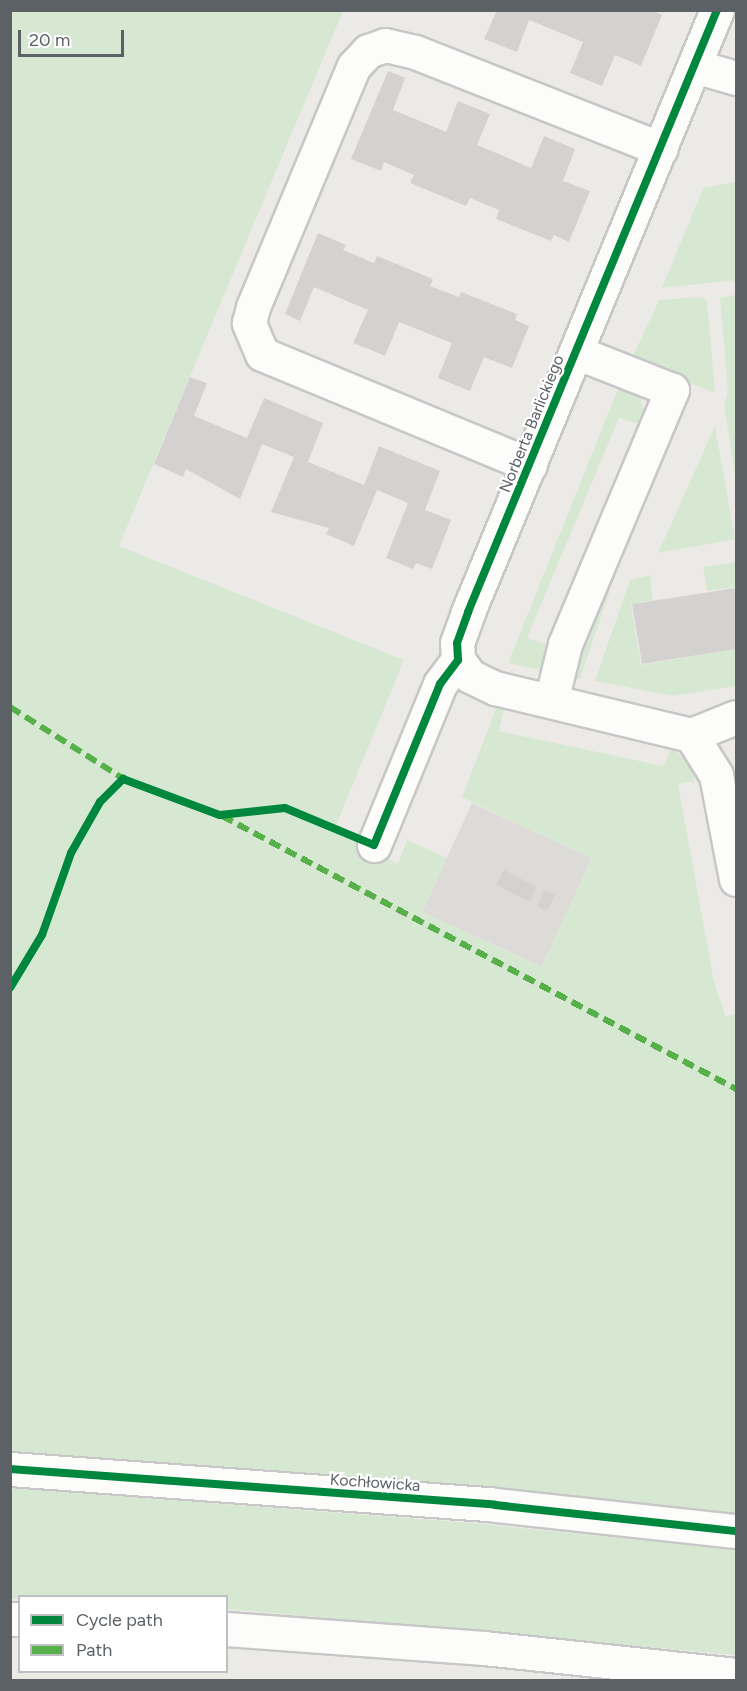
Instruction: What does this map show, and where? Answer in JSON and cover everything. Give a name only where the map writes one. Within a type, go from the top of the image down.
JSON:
[{"type":"street","name":"Norberta Barlickiego","points":[[374,845],[440,684],[458,660],[457,643],[717,10]]},
{"type":"street","points":[[530,465],[262,354],[249,323],[257,296],[354,66],[368,51],[385,45],[415,52],[660,149]]},
{"type":"street","points":[[694,66],[736,78]]},
{"type":"street","points":[[551,701],[565,644],[672,390],[576,352]]},
{"type":"street","points":[[458,660],[470,676],[495,688],[691,735],[736,717]]},
{"type":"street","points":[[691,735],[716,775],[736,879]]},
{"type":"street","name":"Kochłowicka","points":[[10,1469],[495,1505],[736,1531]]},
{"type":"street","points":[[228,1629],[484,1648],[736,1675]]},
{"type":"shaded area","points":[[472,803],[592,858],[542,967],[422,912]]},
{"type":"green space","points":[[11,11],[343,11],[119,546],[404,660],[335,828],[398,864],[407,840],[447,858],[422,912],[541,967],[592,859],[462,797],[497,706],[504,707],[499,731],[663,766],[672,748],[694,769],[694,781],[678,784],[714,982],[726,1017],[736,1014],[736,1514],[495,1488],[11,1452]]},
{"type":"green space","points":[[736,182],[736,280],[662,288],[703,188]]},
{"type":"green space","points":[[736,295],[736,479],[724,405],[728,392],[720,297]]},
{"type":"green space","points":[[700,297],[707,300],[715,393],[631,360],[659,300]]},
{"type":"green space","points":[[619,386],[640,397],[645,416],[642,425],[619,418],[527,638],[553,646],[548,671],[508,663]]},
{"type":"green space","points":[[715,426],[735,539],[658,553]]},
{"type":"green space","points":[[736,562],[736,587],[707,591],[703,567]]},
{"type":"green space","points":[[650,575],[653,600],[631,604],[641,665],[736,649],[736,686],[673,696],[595,681],[630,580]]},
{"type":"green space","points":[[610,590],[580,679],[571,678],[598,602]]},
{"type":"green space","points":[[11,1488],[472,1523],[736,1550],[736,1655],[228,1609],[228,1595],[18,1595],[18,1599],[11,1599]]},
{"type":"building","points":[[497,10],[650,10],[662,15],[641,66],[615,55],[602,86],[570,73],[583,42],[529,20],[517,52],[484,39]]},
{"type":"building","points":[[388,71],[405,78],[393,110],[446,132],[458,101],[490,114],[477,145],[531,168],[544,136],[575,149],[563,181],[590,191],[569,242],[554,235],[551,241],[496,219],[499,210],[470,198],[466,206],[410,183],[414,175],[384,162],[381,171],[351,159]]},
{"type":"building","points":[[318,233],[346,245],[343,250],[374,263],[377,256],[433,279],[430,286],[459,297],[461,292],[517,314],[515,320],[529,326],[512,368],[484,357],[470,391],[438,378],[452,343],[399,322],[385,356],[353,343],[368,310],[314,287],[300,321],[285,314]]},
{"type":"building","points":[[190,377],[207,383],[194,416],[247,438],[264,398],[323,423],[308,462],[364,485],[379,446],[440,471],[425,510],[451,520],[432,569],[416,563],[413,569],[386,558],[408,503],[377,490],[354,546],[326,534],[329,528],[271,512],[294,457],[262,444],[240,499],[186,469],[183,477],[154,464]]},
{"type":"building","points":[[736,588],[736,649],[642,664],[632,604]]},
{"type":"building","points":[[504,870],[537,887],[530,902],[496,885]]},
{"type":"building","points":[[545,890],[555,895],[547,911],[537,906]]},
{"type":"marked path","points":[[10,707],[127,781]]},
{"type":"marked path","points":[[222,816],[736,1089]]},
{"type":"cycle path","points":[[10,988],[42,935],[71,853],[100,802],[123,779],[220,815],[285,808],[374,845],[440,684],[458,660],[457,643],[468,612],[717,10]]},
{"type":"cycle path","points":[[10,1469],[495,1505],[736,1531]]}]
